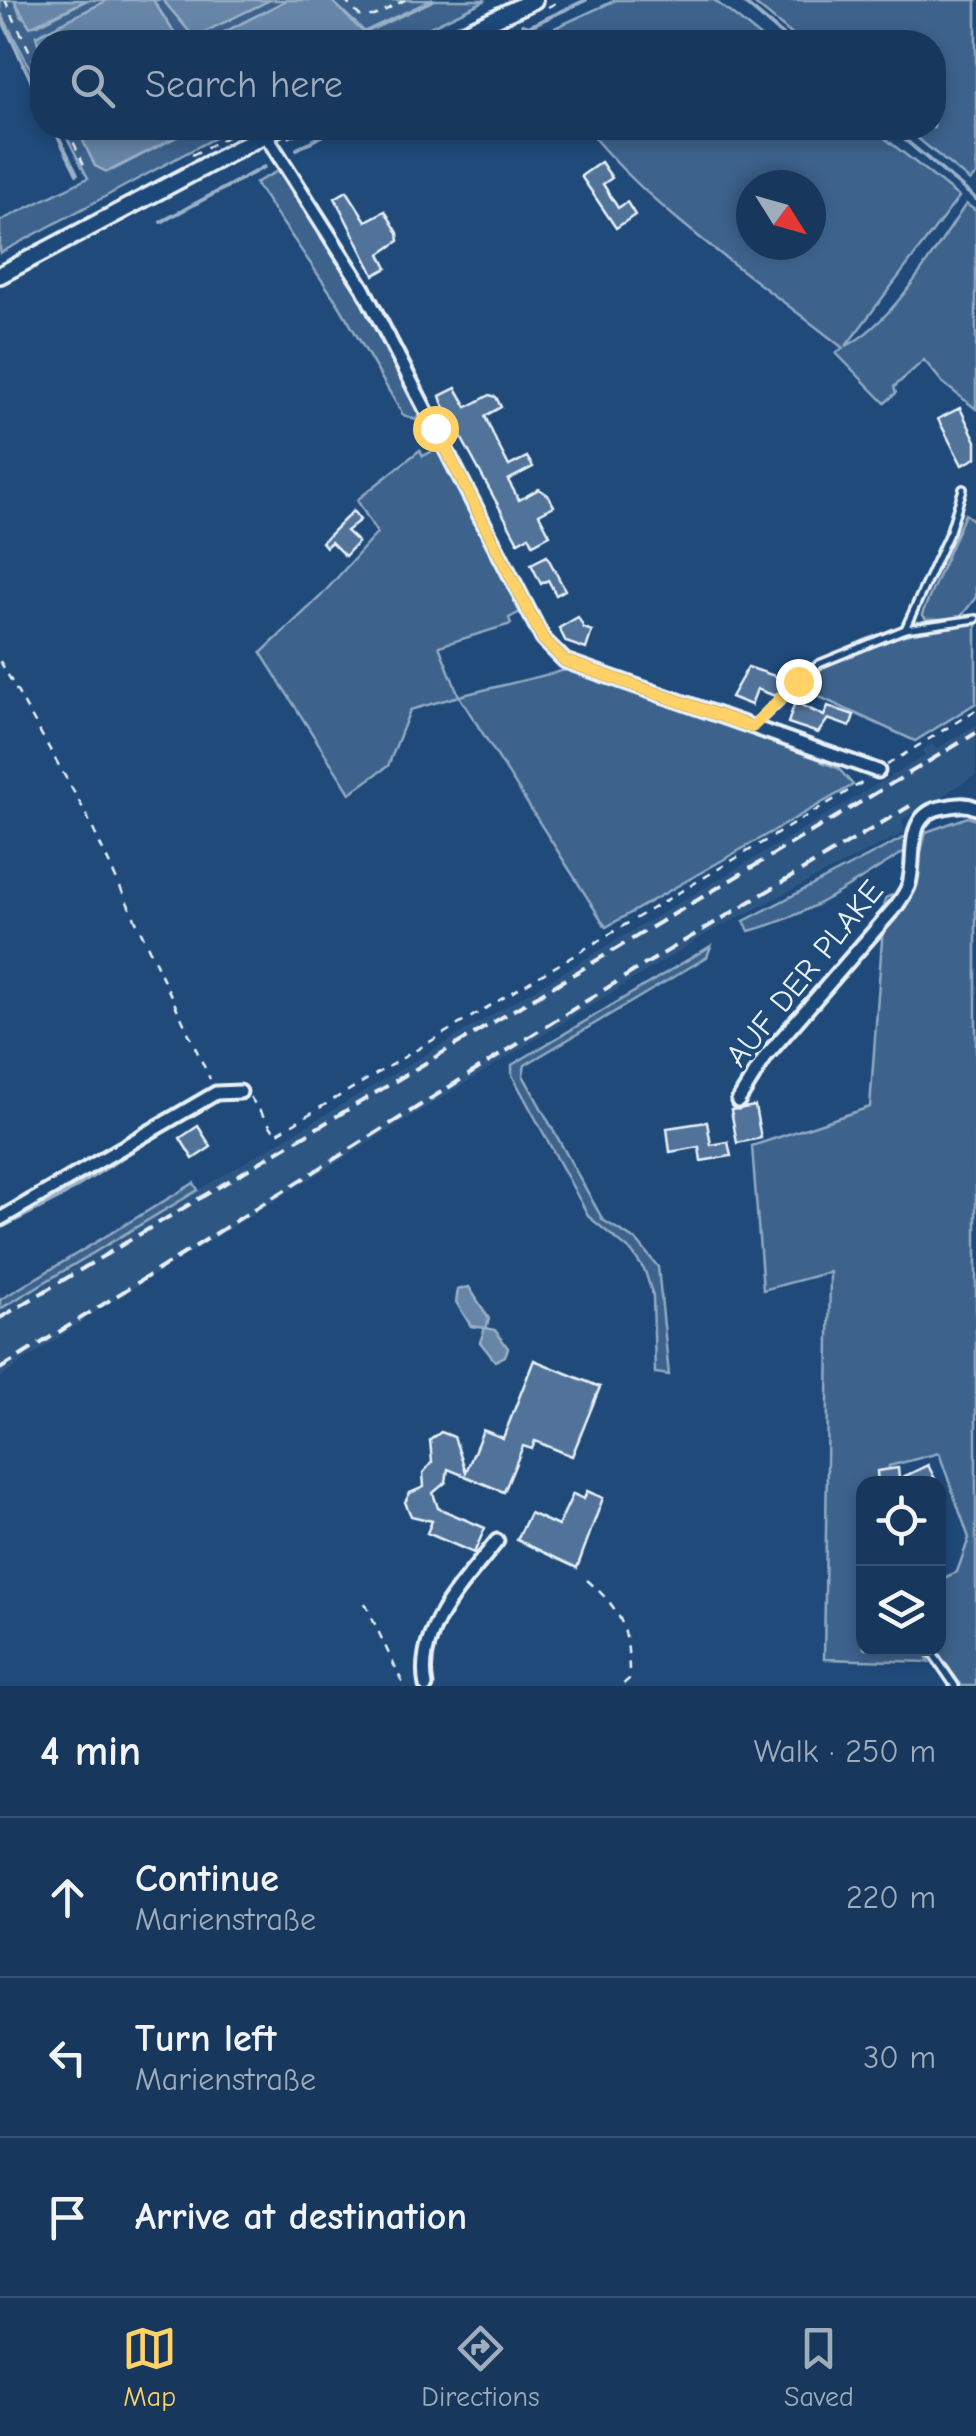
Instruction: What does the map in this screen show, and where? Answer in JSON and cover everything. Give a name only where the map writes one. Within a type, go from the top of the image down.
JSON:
[{"type":"main road","points":[[470,30],[534,0]]},
{"type":"main road","points":[[0,275],[254,140]]},
{"type":"street","points":[[276,140],[364,288],[543,639],[565,661],[878,771]]},
{"type":"street","name":"AUF DER PLAKE","points":[[738,1101],[766,1056],[897,905],[909,886],[912,842],[923,817],[936,808],[966,804],[976,808]]},
{"type":"street","points":[[0,1220],[216,1094],[240,1092]]},
{"type":"street","points":[[426,1686],[421,1660],[431,1633],[497,1540]]},
{"type":"lane","points":[[905,629],[950,531],[963,489]]},
{"type":"lane","points":[[752,727],[820,664],[905,629],[976,619]]},
{"type":"lane","points":[[934,1656],[955,1686]]},
{"type":"path","points":[[5,0],[30,52]]},
{"type":"path","points":[[344,0],[360,16],[374,16],[405,0]]},
{"type":"path","points":[[73,140],[84,164]]},
{"type":"path","points":[[0,661],[84,810],[216,1094]]},
{"type":"path","points":[[240,1092],[256,1102],[276,1134],[854,790],[976,710]]},
{"type":"path","points":[[587,1580],[614,1604],[624,1626],[628,1679],[621,1686]]},
{"type":"path","points":[[365,1602],[370,1622],[404,1686]]},
{"type":"shaded area","points":[[0,0],[14,0],[21,16],[38,25],[87,0],[108,0],[48,30],[30,30],[30,68],[0,11]]},
{"type":"shaded area","points":[[14,0],[87,0],[30,27]]},
{"type":"shaded area","points":[[108,0],[153,0],[172,30],[48,30]]},
{"type":"shaded area","points":[[153,0],[163,0],[188,30],[172,30]]},
{"type":"shaded area","points":[[163,0],[270,0],[208,30],[188,30]]},
{"type":"shaded area","points":[[270,0],[287,0],[228,30],[208,30]]},
{"type":"shaded area","points":[[287,0],[331,0],[361,30],[228,30]]},
{"type":"shaded area","points":[[331,0],[486,0],[424,30],[363,30]]},
{"type":"shaded area","points":[[616,0],[714,0],[752,30],[550,30]]},
{"type":"shaded area","points":[[750,0],[976,0],[976,175],[970,181],[920,140],[946,140],[946,30],[786,30]]},
{"type":"shaded area","points":[[68,140],[83,140],[95,166],[113,170],[171,140],[211,140],[0,253],[0,221],[88,178]]},
{"type":"shaded area","points":[[83,140],[170,140],[107,172],[95,166]]},
{"type":"shaded area","points":[[596,140],[887,140],[959,197],[846,346],[897,303],[966,204],[976,211],[976,409],[943,383],[924,360],[894,387],[896,393],[885,403],[836,353],[843,348],[674,217]]},
{"type":"shaded area","points":[[280,170],[358,292],[420,413],[416,420],[403,415],[339,305],[255,183]]},
{"type":"shaded area","points":[[439,448],[524,610],[509,618],[511,624],[439,646],[459,696],[410,710],[388,766],[350,793],[261,653],[320,597],[377,533],[357,500],[420,450],[423,456]]},
{"type":"shaded area","points":[[965,514],[976,522],[976,597],[959,619],[926,619],[922,614]]},
{"type":"shaded area","points":[[976,622],[976,703],[915,741],[800,688],[823,667],[855,651],[921,631]]},
{"type":"shaded area","points":[[574,668],[828,758],[822,762],[838,768],[853,785],[606,927],[459,696]]},
{"type":"shaded area","points":[[976,725],[976,775],[902,820],[905,832],[710,932],[103,1307],[0,1378],[0,1309],[925,756],[922,750],[932,744],[936,749]]},
{"type":"shaded area","points":[[968,817],[976,820],[976,1686],[962,1686],[940,1656],[946,1656],[946,1577],[957,1572],[969,1538],[939,1453],[889,1466],[889,1476],[856,1476],[856,1656],[926,1656],[929,1662],[824,1659],[830,1272],[763,1290],[752,1146],[870,1107],[885,898],[912,887],[926,832]]},
{"type":"shaded area","points":[[907,836],[907,850],[850,886],[791,917],[749,931],[744,921]]},
{"type":"shaded area","points":[[711,946],[707,957],[525,1065],[523,1075],[603,1220],[637,1241],[658,1267],[669,1375],[655,1373],[653,1296],[645,1271],[632,1252],[589,1217],[512,1075],[512,1065]]},
{"type":"shaded area","points":[[194,1183],[198,1190],[0,1309],[0,1300]]},
{"type":"shaded area","points":[[469,1287],[489,1319],[486,1328],[495,1330],[508,1348],[505,1356],[495,1361],[480,1342],[485,1328],[471,1326],[456,1302],[458,1289]]},
{"type":"building","points":[[601,162],[612,178],[603,184],[618,208],[627,202],[635,215],[616,228],[581,176]]},
{"type":"building","points":[[347,191],[366,221],[385,211],[398,233],[399,241],[380,254],[387,268],[374,275],[335,198]]},
{"type":"building","points":[[456,388],[467,407],[490,395],[496,397],[501,407],[485,416],[509,466],[527,457],[533,467],[508,480],[519,500],[539,489],[548,495],[554,506],[539,514],[550,535],[533,544],[529,536],[518,542],[442,402],[440,396]]},
{"type":"building","points":[[960,408],[976,441],[976,458],[962,465],[938,419]]},
{"type":"building","points":[[353,511],[360,520],[346,531],[358,542],[345,556],[331,542],[326,547],[322,542]]},
{"type":"building","points":[[547,556],[565,590],[556,595],[548,580],[541,584],[531,564]]},
{"type":"building","points":[[578,617],[584,628],[592,631],[586,649],[566,642],[559,628]]},
{"type":"building","points":[[748,667],[775,676],[786,685],[775,696],[757,689],[751,705],[731,697]]},
{"type":"building","points":[[795,702],[824,716],[828,706],[854,715],[850,727],[828,719],[818,733],[788,723]]},
{"type":"building","points":[[755,1106],[761,1138],[737,1143],[731,1110]]},
{"type":"building","points":[[707,1122],[711,1145],[728,1142],[731,1156],[701,1161],[699,1147],[670,1152],[667,1128]]},
{"type":"building","points":[[198,1126],[211,1147],[193,1159],[180,1138]]},
{"type":"building","points":[[534,1360],[600,1387],[572,1456],[535,1441],[532,1449],[523,1446],[504,1492],[448,1469],[446,1482],[433,1493],[438,1508],[485,1528],[474,1553],[427,1533],[432,1521],[411,1516],[405,1502],[410,1493],[424,1487],[423,1473],[432,1462],[430,1440],[441,1432],[454,1437],[466,1472],[483,1430],[503,1438]]},
{"type":"building","points":[[928,1465],[934,1476],[905,1476]]},
{"type":"building","points":[[898,1468],[899,1476],[877,1476],[877,1471]]},
{"type":"building","points":[[587,1491],[603,1498],[577,1568],[517,1540],[530,1513],[558,1526],[573,1494],[584,1499]]},
{"type":"waterway","points":[[369,30],[433,0]]},
{"type":"waterway","points":[[522,25],[528,27],[586,0]]},
{"type":"waterway","points":[[741,0],[777,30]]},
{"type":"waterway","points":[[0,15],[30,78]]},
{"type":"waterway","points":[[60,140],[77,174]]},
{"type":"waterway","points":[[297,149],[314,140]]},
{"type":"waterway","points":[[905,140],[976,199]]},
{"type":"waterway","points":[[161,222],[264,167]]},
{"type":"waterway","points":[[0,1228],[57,1199],[159,1134]]},
{"type":"railway","points":[[0,1318],[976,733]]},
{"type":"railway","points":[[0,1369],[634,971],[910,806]]},
{"type":"route","points":[[435,428],[543,639],[565,661],[752,727],[798,681]]}]
